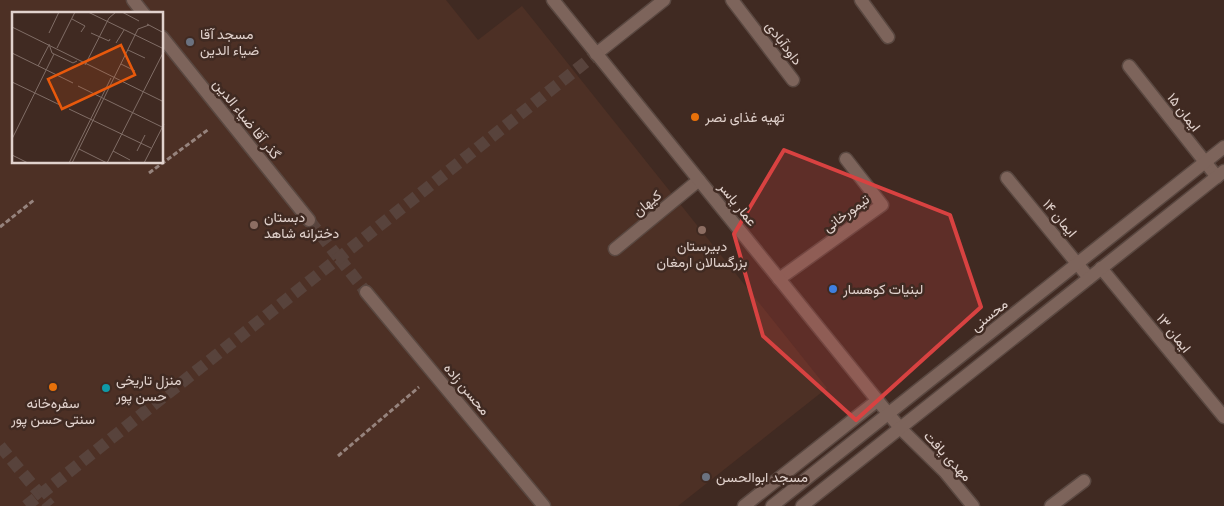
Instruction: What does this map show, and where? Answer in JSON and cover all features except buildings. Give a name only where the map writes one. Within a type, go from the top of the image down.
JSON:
[{"type":"street","points":[[133,0],[142,12]]},
{"type":"street","name":"عمار یاسر","points":[[553,0],[900,428]]},
{"type":"street","points":[[596,54],[664,0]]},
{"type":"street","name":"داودآبادی","points":[[732,0],[793,80]]},
{"type":"street","points":[[861,0],[888,37]]},
{"type":"street","name":"گذر آقا ضیاء الدین","points":[[164,39],[309,220]]},
{"type":"street","name":"ایمان ۱۵","points":[[1129,66],[1205,162],[1220,174]]},
{"type":"street","name":"محسنی","points":[[772,506],[1224,147]]},
{"type":"street","name":"تیمورخانی","points":[[779,279],[882,205],[846,159]]},
{"type":"street","points":[[802,506],[1220,174]]},
{"type":"street","name":"ایمان ۱۴","points":[[1007,178],[1089,278]]},
{"type":"street","name":"کیهان","points":[[614,249],[699,180]]},
{"type":"street","name":"ایمان ۱۳","points":[[1102,268],[1224,417]]},
{"type":"street","name":"محسن زاده","points":[[366,292],[544,506]]},
{"type":"street","points":[[744,506],[878,400]]},
{"type":"street","name":"مهدی یافت","points":[[900,428],[945,472],[973,506]]},
{"type":"street","points":[[1051,506],[1084,481]]},
{"type":"path","points":[[164,163],[226,116]]},
{"type":"path","points":[[149,174],[162,164]]},
{"type":"path","points":[[0,226],[34,200]]},
{"type":"path","points":[[338,456],[434,374]]},
{"type":"highlighted area","points":[[784,150],[950,215],[981,307],[856,420],[763,336],[734,234]]},
{"type":"shaded area","points":[[0,0],[446,0],[478,40],[522,6],[827,388],[678,506],[0,506]]},
{"type":"tunnel","points":[[26,506],[596,54]]},
{"type":"tunnel","points":[[309,220],[338,257]]},
{"type":"tunnel","points":[[339,258],[366,292]]},
{"type":"tunnel","points":[[0,446],[50,506]]},
{"type":"place","name":"مسجد آقا ضیاء الدین","points":[[190,42]]},
{"type":"place","name":"تهیه غذای نصر","points":[[695,117]]},
{"type":"place","name":"دبستان دخترانه شاهد","points":[[254,225]]},
{"type":"place","name":"دبیرستان بزرگسالان ارمغان","points":[[702,230]]},
{"type":"place","name":"لبنیات کوهسار","points":[[833,289]]},
{"type":"place","name":"سفره‌خانه سنتی حسن پور","points":[[53,387]]},
{"type":"place","name":"منزل تاریخی حسن پور","points":[[106,388]]},
{"type":"place","name":"مسجد ابوالحسن","points":[[706,477]]}]
